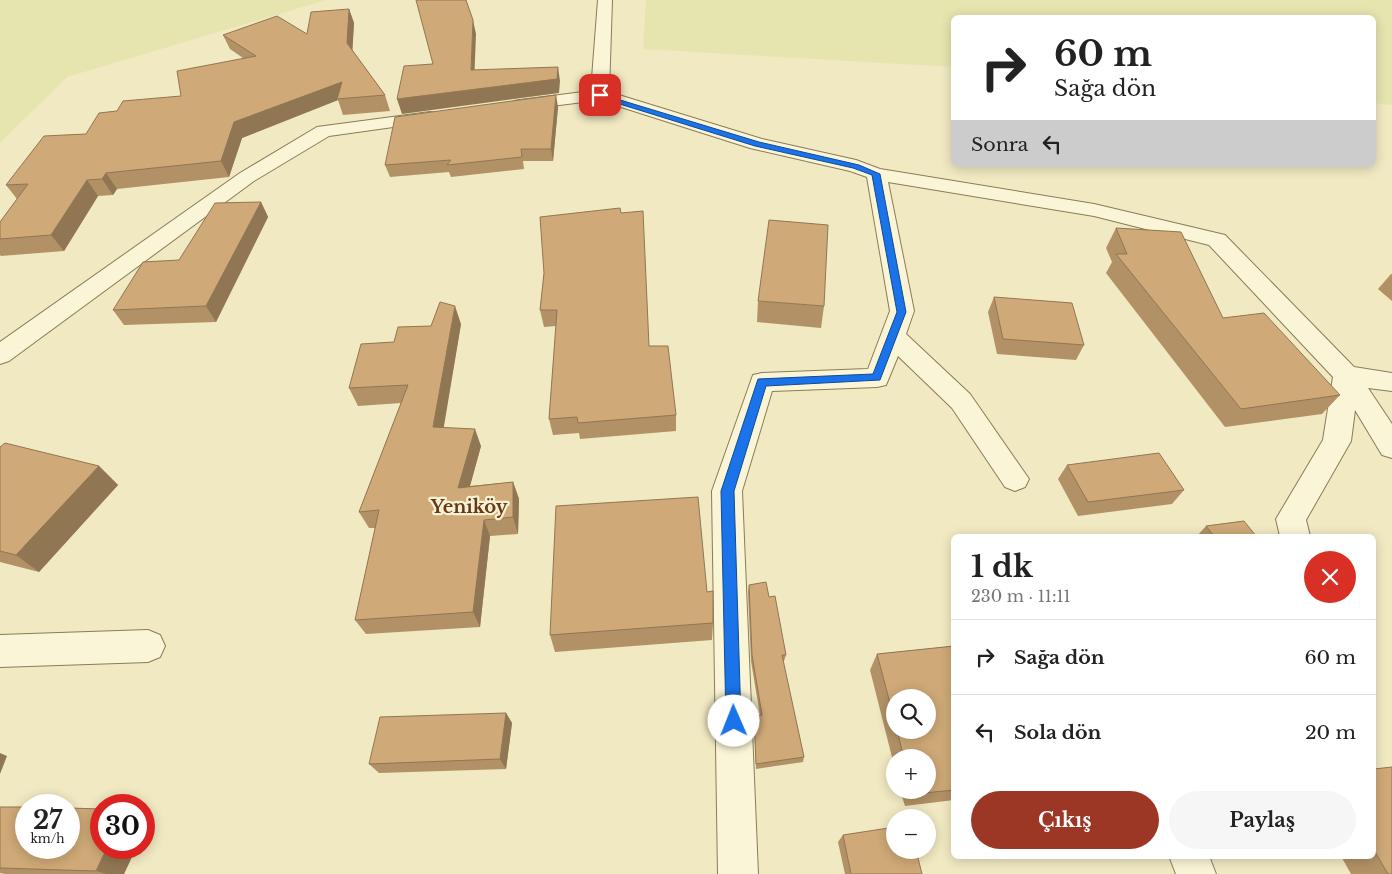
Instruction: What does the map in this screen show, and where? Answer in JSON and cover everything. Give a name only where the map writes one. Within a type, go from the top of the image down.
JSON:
[{"type":"street","points":[[600,95],[605,0]]},
{"type":"street","points":[[502,108],[600,95],[757,144],[856,166],[876,174],[1094,210],[1217,240],[1346,375],[1392,447]]},
{"type":"street","points":[[0,355],[247,177],[324,131],[452,114]]},
{"type":"street","points":[[738,874],[728,491],[762,382],[877,378],[902,312],[876,174]]},
{"type":"street","points":[[892,336],[961,401],[1015,479]]},
{"type":"street","points":[[1346,375],[1392,382]]},
{"type":"street","points":[[1295,534],[1291,519],[1337,441],[1346,375]]},
{"type":"street","points":[[0,650],[148,646]]},
{"type":"street","points":[[1190,859],[1196,874]]},
{"type":"green space","points":[[0,0],[326,0],[67,77],[0,143]]},
{"type":"green space","points":[[646,0],[1392,0],[1392,105],[1376,103],[1376,15],[951,15],[951,67],[643,49]]},
{"type":"building","points":[[416,0],[466,0],[473,20],[471,70],[558,67],[557,79],[397,99],[404,66],[433,64]]},
{"type":"building","points":[[349,9],[347,43],[385,95],[337,99],[342,82],[234,122],[221,161],[106,173],[102,179],[87,180],[51,235],[0,239],[0,222],[28,184],[6,185],[44,136],[86,134],[99,113],[117,111],[123,101],[181,96],[177,71],[256,56],[223,35],[277,16],[307,34],[311,12]]},
{"type":"building","points":[[556,95],[551,149],[521,149],[522,157],[447,165],[451,160],[385,165],[395,117]]},
{"type":"building","points":[[261,202],[206,306],[113,310],[143,262],[179,260],[215,203]]},
{"type":"building","points":[[620,208],[621,213],[643,211],[649,346],[668,346],[676,415],[578,423],[577,417],[549,419],[557,310],[540,310],[544,273],[540,217]]},
{"type":"building","points":[[769,220],[828,225],[824,306],[758,301]]},
{"type":"building","points":[[1116,228],[1181,232],[1223,318],[1264,313],[1340,395],[1241,409],[1116,254],[1127,254]]},
{"type":"building","points":[[994,297],[1072,303],[1084,345],[1003,339]]},
{"type":"building","points":[[440,302],[455,306],[433,427],[475,429],[458,488],[513,482],[513,517],[484,520],[473,612],[355,620],[379,510],[359,512],[408,385],[349,388],[361,344],[394,342],[398,327],[431,326]]},
{"type":"building","points":[[5,443],[99,466],[16,555],[0,551],[0,447]]},
{"type":"building","points":[[1159,453],[1184,490],[1088,502],[1067,465]]},
{"type":"building","points":[[698,497],[707,592],[713,591],[713,623],[550,635],[556,506]]},
{"type":"building","points":[[1244,521],[1254,534],[1212,534],[1206,526]]},
{"type":"building","points":[[766,582],[769,597],[775,596],[786,655],[782,655],[804,757],[756,764],[754,716],[762,715],[752,655],[749,585]]},
{"type":"building","points":[[951,646],[951,790],[936,792],[936,749],[902,749],[899,739],[936,739],[936,689],[886,689],[877,654]]},
{"type":"building","points":[[506,713],[500,759],[369,764],[380,717]]},
{"type":"building","points":[[1392,767],[1392,874],[1388,874],[1376,853],[1376,769]]},
{"type":"building","points":[[0,807],[15,807],[15,859],[80,859],[80,808],[90,809],[90,859],[102,859],[96,871],[0,868]]},
{"type":"building","points":[[886,828],[886,859],[918,859],[922,874],[851,874],[843,835]]},
{"type":"district","name":"Yeniköy","points":[[469,507]]},
{"type":"route","points":[[600,95],[757,144],[856,166],[876,174],[902,312],[877,378],[762,382],[728,491],[734,721]]}]
